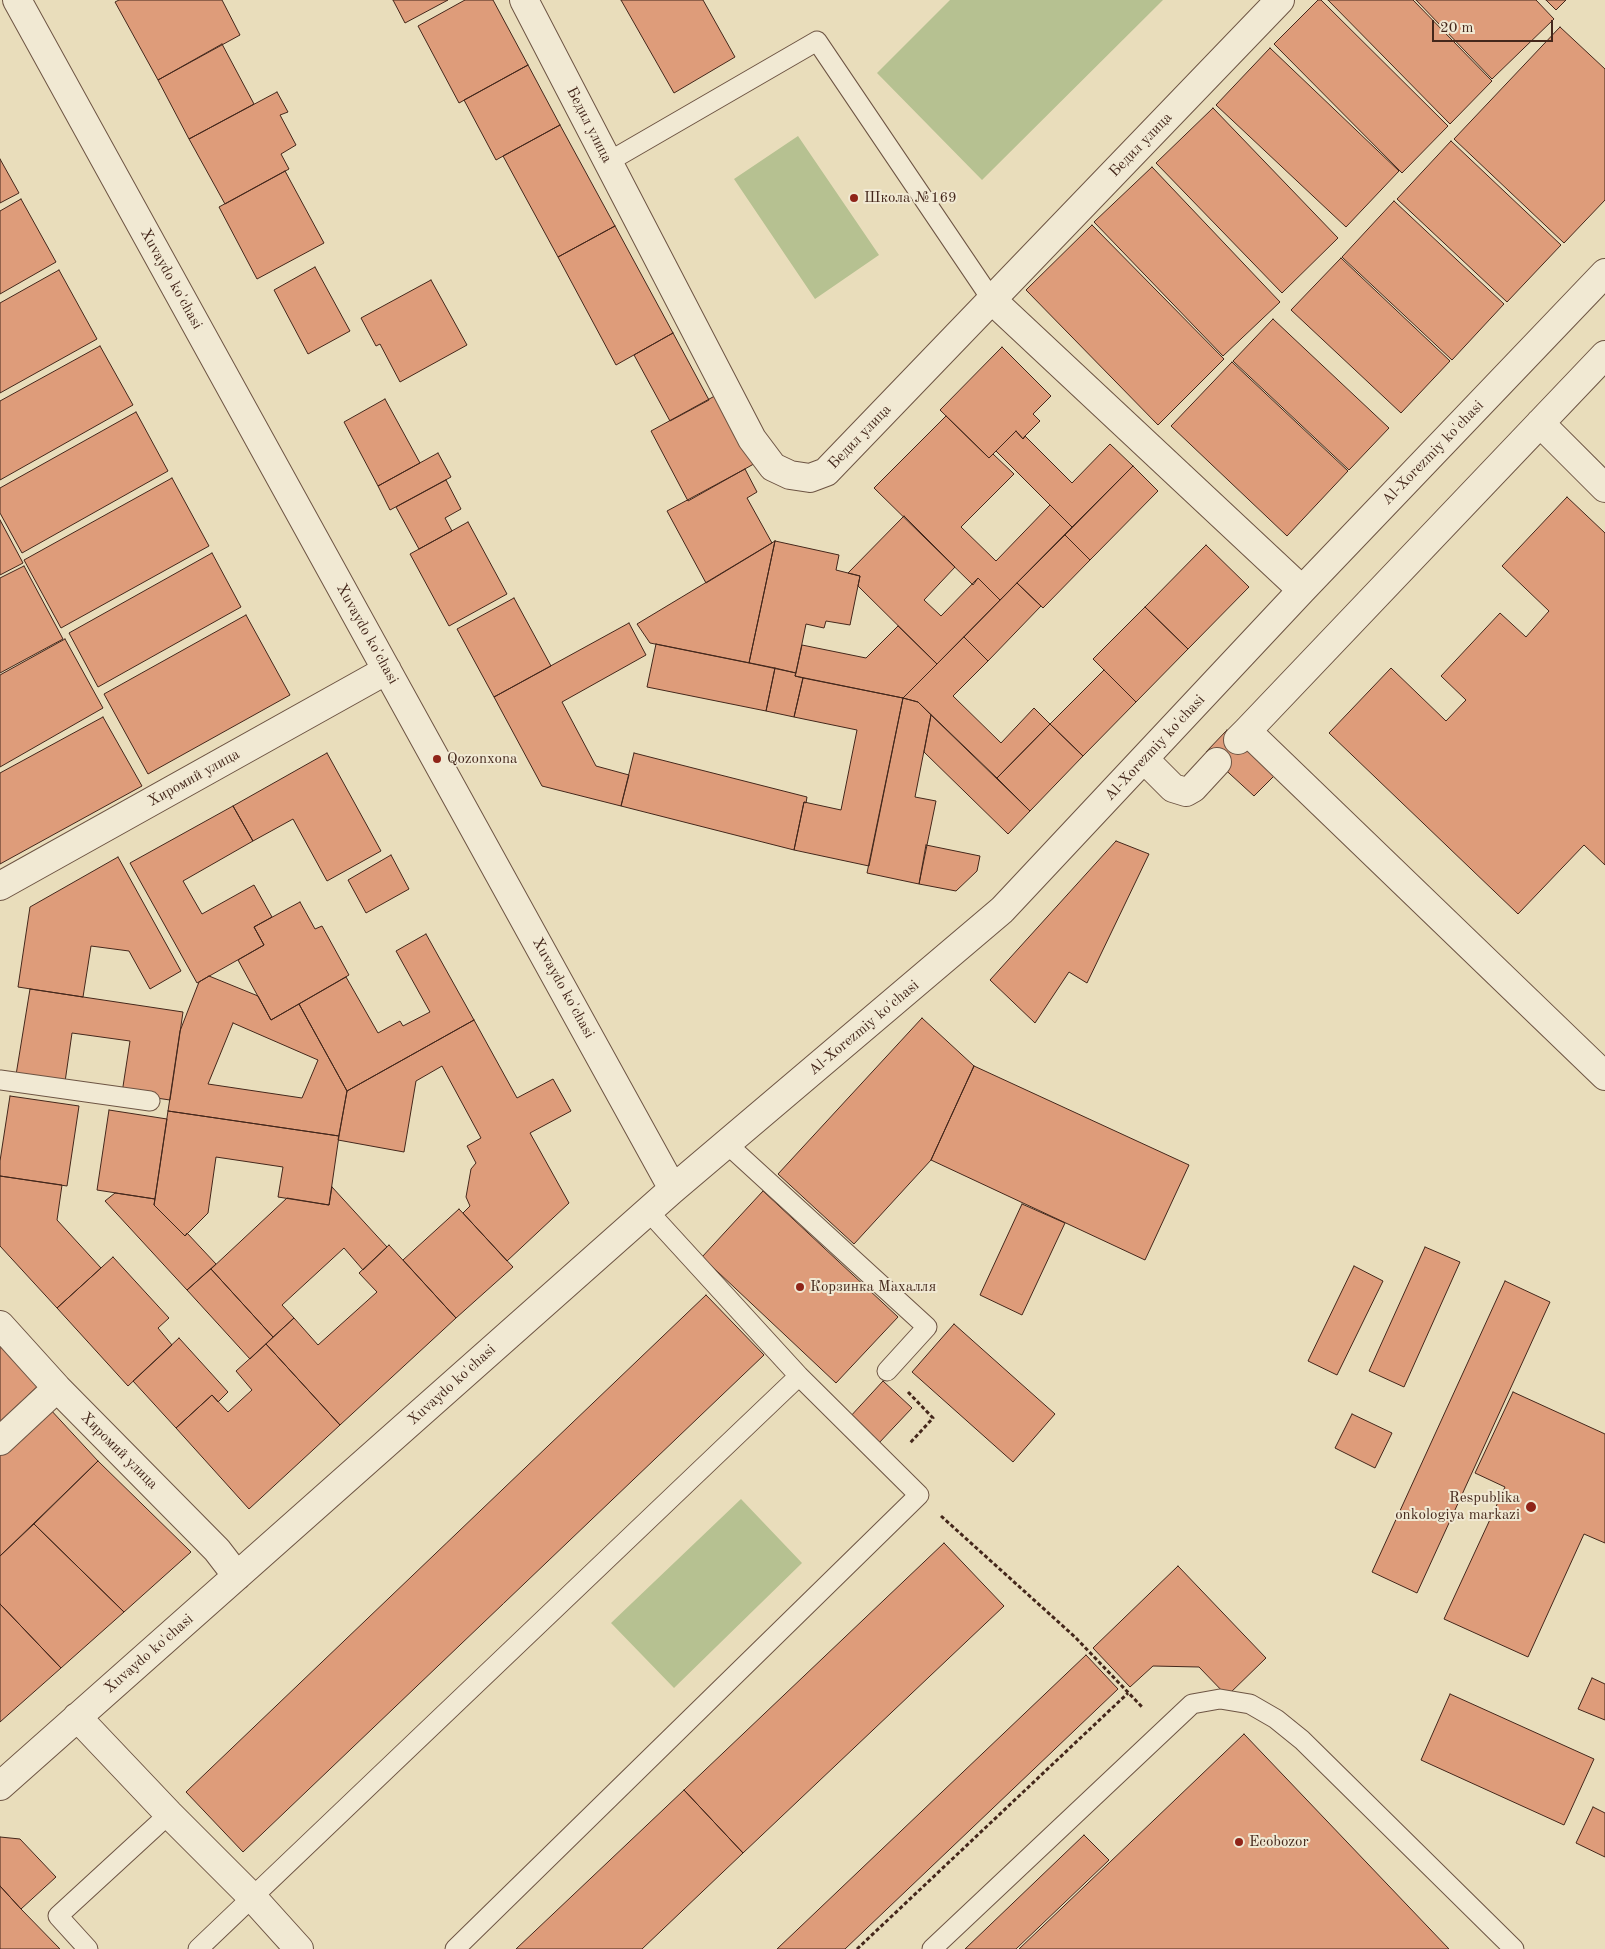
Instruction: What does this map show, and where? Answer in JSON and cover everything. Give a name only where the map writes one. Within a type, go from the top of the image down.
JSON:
[{"type":"street","name":"Xuvaydo ko'chasi","points":[[0,1786],[673,1189],[17,0]]},
{"type":"street","name":"Бедил улица","points":[[524,0],[752,438],[773,467],[790,475],[810,478],[826,472],[1280,0]]},
{"type":"street","name":"Al-Xorezmiy ko'chasi","points":[[673,1189],[1002,910],[1302,590],[1605,273]]},
{"type":"street","points":[[992,300],[1302,590]]},
{"type":"street","points":[[1605,355],[1242,736],[1605,1076]]},
{"type":"street","points":[[1540,423],[1605,488]]},
{"type":"street","name":"Хиромий улица","points":[[0,886],[387,670]]},
{"type":"street","points":[[1144,760],[1173,788],[1186,792],[1193,788],[1217,762]]},
{"type":"street","name":"Хиромий улица","points":[[0,1325],[57,1388],[217,1550],[237,1576]]},
{"type":"street","points":[[0,1441],[57,1388]]},
{"type":"street","points":[[77,1717],[169,1814],[253,1898],[299,1949]]},
{"type":"lane","points":[[608,162],[818,41],[992,300]]},
{"type":"lane","points":[[0,1080],[150,1101]]},
{"type":"lane","points":[[727,1144],[927,1327],[887,1370]]},
{"type":"lane","points":[[455,1949],[919,1496],[799,1376],[648,1211]]},
{"type":"lane","points":[[198,1949],[799,1376]]},
{"type":"lane","points":[[932,1949],[1192,1704],[1220,1699],[1250,1704],[1276,1719],[1302,1740],[1514,1949]]},
{"type":"lane","points":[[88,1949],[58,1916],[169,1814]]},
{"type":"path","points":[[887,1370],[933,1418],[889,1466]]},
{"type":"path","points":[[919,1496],[1075,1637],[1164,1731]]},
{"type":"path","points":[[857,1949],[1128,1693]]},
{"type":"green space","points":[[950,0],[1163,0],[982,180],[877,73]]},
{"type":"green space","points":[[798,136],[879,255],[815,299],[734,179]]},
{"type":"green space","points":[[741,1499],[802,1563],[674,1688],[611,1623]]},
{"type":"building","points":[[119,0],[222,0],[240,35],[158,80],[115,2]]},
{"type":"building","points":[[393,0],[448,0],[405,23]]},
{"type":"building","points":[[465,0],[493,0],[528,65],[459,103],[418,26]]},
{"type":"building","points":[[621,0],[703,0],[735,57],[674,93]]},
{"type":"building","points":[[1318,0],[1321,0],[1448,126],[1402,173],[1274,44]]},
{"type":"building","points":[[1328,0],[1413,0],[1492,81],[1450,124]]},
{"type":"building","points":[[1416,0],[1536,0],[1554,19],[1492,79]]},
{"type":"building","points":[[1546,0],[1566,0],[1556,10]]},
{"type":"building","points":[[1560,27],[1605,69],[1605,200],[1564,243],[1454,139]]},
{"type":"building","points":[[222,44],[254,104],[189,139],[158,80]]},
{"type":"building","points":[[1270,48],[1399,171],[1346,227],[1216,105]]},
{"type":"building","points":[[528,65],[560,125],[496,160],[464,100]]},
{"type":"building","points":[[277,92],[288,112],[280,115],[296,145],[281,154],[289,169],[225,204],[189,139]]},
{"type":"building","points":[[1213,108],[1338,238],[1282,293],[1156,163]]},
{"type":"building","points":[[560,125],[615,226],[558,257],[503,156]]},
{"type":"building","points":[[1451,141],[1561,245],[1507,302],[1397,199]]},
{"type":"building","points":[[0,159],[19,193],[0,203]]},
{"type":"building","points":[[1152,167],[1280,302],[1223,356],[1094,222]]},
{"type":"building","points":[[285,171],[324,243],[257,279],[219,207]]},
{"type":"building","points":[[21,199],[56,262],[0,294],[0,211]]},
{"type":"building","points":[[1394,201],[1504,304],[1452,360],[1342,257]]},
{"type":"building","points":[[1092,225],[1224,359],[1158,425],[1026,290]]},
{"type":"building","points":[[615,226],[673,333],[616,365],[558,257]]},
{"type":"building","points":[[1341,258],[1450,361],[1401,413],[1291,310]]},
{"type":"building","points":[[315,267],[350,331],[308,354],[274,290]]},
{"type":"building","points":[[59,270],[97,339],[0,393],[0,303]]},
{"type":"building","points":[[431,280],[467,345],[400,382],[380,344],[376,346],[361,318]]},
{"type":"building","points":[[1273,319],[1389,428],[1349,470],[1233,361]]},
{"type":"building","points":[[673,333],[709,400],[670,421],[634,355]]},
{"type":"building","points":[[100,346],[133,405],[0,480],[0,401]]},
{"type":"building","points":[[1002,347],[1051,396],[1033,414],[1040,421],[1023,439],[1016,431],[989,458],[940,410]]},
{"type":"building","points":[[1232,362],[1348,471],[1287,536],[1171,426]]},
{"type":"building","points":[[722,392],[759,461],[688,501],[651,431]]},
{"type":"building","points":[[385,399],[420,463],[378,486],[344,422]]},
{"type":"building","points":[[136,412],[168,471],[22,553],[0,513],[0,488]]},
{"type":"building","points":[[946,416],[989,458],[993,454],[1014,474],[961,527],[996,561],[1050,505],[1072,527],[1000,600],[978,578],[973,585],[874,488]]},
{"type":"building","points":[[1016,431],[1023,439],[1025,436],[1072,483],[1110,444],[1133,466],[1072,527],[996,451]]},
{"type":"building","points":[[438,453],[451,477],[390,510],[378,486]]},
{"type":"building","points":[[1133,466],[1158,491],[1090,560],[1065,535]]},
{"type":"building","points":[[745,469],[757,492],[747,498],[772,543],[706,583],[667,511]]},
{"type":"building","points":[[172,478],[209,546],[61,628],[24,560]]},
{"type":"building","points":[[446,480],[461,509],[445,518],[452,531],[419,549],[396,507]]},
{"type":"building","points":[[1567,497],[1605,533],[1605,865],[1584,845],[1518,914],[1329,733],[1391,668],[1446,721],[1466,700],[1441,676],[1500,613],[1526,637],[1549,611],[1502,566]]},
{"type":"building","points":[[904,516],[955,567],[924,600],[941,616],[978,578],[1000,600],[937,664],[858,586],[860,576],[848,573]]},
{"type":"building","points":[[0,520],[23,563],[0,575]]},
{"type":"building","points":[[468,522],[507,594],[449,626],[410,554]]},
{"type":"building","points":[[1065,535],[1090,560],[1043,608],[1017,583]]},
{"type":"building","points":[[775,541],[839,555],[836,570],[860,576],[850,625],[826,621],[824,628],[806,624],[796,673],[749,663]]},
{"type":"building","points":[[775,541],[749,663],[650,643],[637,624]]},
{"type":"building","points":[[1206,545],[1249,587],[1188,649],[1145,607]]},
{"type":"building","points":[[212,553],[241,607],[98,687],[69,633]]},
{"type":"building","points":[[24,566],[63,639],[0,673],[0,578]]},
{"type":"building","points":[[1017,583],[1041,606],[988,661],[964,637]]},
{"type":"building","points":[[514,598],[551,666],[494,697],[457,629]]},
{"type":"building","points":[[1145,607],[1188,649],[1136,702],[1093,659]]},
{"type":"building","points":[[246,615],[290,695],[148,774],[104,694]]},
{"type":"building","points":[[629,623],[646,655],[562,702],[596,766],[629,775],[621,806],[542,786],[494,697]]},
{"type":"building","points":[[898,626],[937,664],[903,698],[795,676],[802,645],[866,658]]},
{"type":"building","points":[[964,637],[988,661],[953,696],[1001,743],[1034,708],[1050,724],[997,778],[918,702],[903,698]]},
{"type":"building","points":[[65,639],[103,708],[0,767],[0,675]]},
{"type":"building","points":[[656,644],[775,668],[766,711],[647,687]]},
{"type":"building","points":[[775,668],[796,673],[795,676],[803,678],[794,717],[766,711]]},
{"type":"building","points":[[1104,670],[1136,702],[1083,756],[1050,724]]},
{"type":"building","points":[[803,678],[903,698],[869,866],[794,850],[804,802],[841,810],[857,730],[794,717]]},
{"type":"building","points":[[903,698],[918,702],[931,715],[915,797],[936,801],[919,884],[867,873]]},
{"type":"building","points":[[931,715],[1030,811],[1008,834],[924,752]]},
{"type":"building","points":[[103,717],[142,786],[0,864],[0,773]]},
{"type":"building","points":[[1050,724],[1083,756],[1030,811],[997,778]]},
{"type":"building","points":[[1227,730],[1275,775],[1254,796],[1206,752]]},
{"type":"building","points":[[327,753],[381,851],[327,881],[293,819],[253,841],[233,806]]},
{"type":"building","points":[[634,753],[807,797],[806,803],[804,802],[794,850],[621,806]]},
{"type":"building","points":[[233,806],[253,841],[183,881],[202,914],[254,885],[272,917],[254,927],[264,945],[197,983],[130,863]]},
{"type":"building","points":[[1116,841],[1149,854],[1087,983],[1069,972],[1035,1023],[990,980]]},
{"type":"building","points":[[926,845],[980,856],[977,871],[956,891],[919,884]]},
{"type":"building","points":[[391,855],[409,889],[366,913],[348,880]]},
{"type":"building","points":[[118,857],[181,971],[150,989],[129,951],[91,946],[83,997],[18,987],[30,907]]},
{"type":"building","points":[[300,902],[315,929],[322,926],[349,975],[271,1020],[238,960],[264,945],[254,927]]},
{"type":"building","points":[[426,934],[474,1020],[347,1091],[299,1004],[346,977],[378,1033],[400,1021],[403,1026],[430,1012],[396,951]]},
{"type":"building","points":[[209,976],[258,996],[271,1020],[299,1004],[347,1091],[339,1136],[168,1111],[180,1031],[199,982]],"holes":[[[233,1023],[318,1060],[302,1098],[208,1084]]]},
{"type":"building","points":[[30,989],[183,1012],[170,1100],[122,1093],[130,1041],[72,1033],[65,1082],[16,1075]]},
{"type":"building","points":[[922,1018],[974,1066],[931,1160],[854,1244],[778,1174]]},
{"type":"building","points":[[474,1020],[517,1098],[553,1079],[571,1111],[530,1133],[569,1203],[507,1261],[463,1213],[470,1206],[466,1197],[471,1169],[476,1163],[467,1146],[481,1138],[442,1066],[416,1081],[404,1152],[338,1140],[347,1091]]},
{"type":"building","points":[[974,1066],[1189,1165],[1145,1260],[931,1160]]},
{"type":"building","points":[[10,1096],[79,1106],[67,1186],[0,1176],[0,1161]]},
{"type":"building","points":[[109,1110],[167,1119],[155,1199],[97,1190]]},
{"type":"building","points":[[168,1111],[339,1136],[329,1205],[278,1197],[283,1167],[216,1157],[208,1213],[185,1236],[154,1205]]},
{"type":"building","points":[[0,1176],[62,1185],[57,1220],[101,1268],[57,1308],[0,1246]]},
{"type":"building","points":[[332,1187],[387,1247],[363,1270],[344,1248],[282,1305],[294,1318],[273,1337],[211,1269],[287,1198],[329,1205]]},
{"type":"building","name":"Корзинка Махалля","points":[[763,1191],[898,1317],[836,1383],[702,1257]]},
{"type":"building","points":[[115,1193],[155,1199],[154,1205],[185,1236],[187,1233],[216,1264],[187,1290],[105,1201]]},
{"type":"building","points":[[1022,1204],[1065,1223],[1022,1315],[980,1295]]},
{"type":"building","points":[[459,1209],[513,1267],[456,1318],[403,1260]]},
{"type":"building","points":[[389,1245],[456,1318],[340,1425],[266,1344],[294,1318],[318,1345],[377,1292],[359,1273]]},
{"type":"building","points":[[1425,1247],[1460,1262],[1404,1387],[1369,1371]]},
{"type":"building","points":[[113,1257],[169,1318],[158,1328],[172,1345],[128,1386],[57,1308]]},
{"type":"building","points":[[1354,1266],[1383,1281],[1337,1375],[1308,1361]]},
{"type":"building","points":[[211,1269],[273,1337],[250,1359],[187,1290]]},
{"type":"building","points":[[1505,1281],[1550,1302],[1417,1593],[1372,1572]]},
{"type":"building","points":[[706,1295],[764,1355],[243,1852],[186,1792]]},
{"type":"building","points":[[954,1324],[1055,1414],[1013,1462],[912,1372]]},
{"type":"building","points":[[179,1338],[228,1392],[218,1402],[212,1395],[176,1428],[133,1381]]},
{"type":"building","points":[[0,1340],[41,1383],[0,1422]]},
{"type":"building","points":[[266,1344],[340,1425],[249,1509],[176,1428],[212,1395],[228,1412],[252,1390],[236,1371]]},
{"type":"building","points":[[883,1381],[912,1408],[878,1444],[849,1418]]},
{"type":"building","points":[[1513,1392],[1605,1434],[1605,1543],[1584,1534],[1528,1657],[1444,1619],[1505,1487],[1475,1473]]},
{"type":"building","points":[[49,1408],[98,1461],[0,1556],[0,1455]]},
{"type":"building","points":[[1352,1414],[1392,1433],[1375,1468],[1335,1448]]},
{"type":"building","points":[[98,1461],[191,1552],[124,1612],[34,1524]]},
{"type":"building","points":[[34,1524],[124,1612],[61,1668],[0,1604],[0,1556]]},
{"type":"building","points":[[944,1543],[1004,1606],[743,1853],[684,1790]]},
{"type":"building","points":[[1178,1566],[1266,1658],[1227,1696],[1199,1667],[1153,1666],[1130,1687],[1093,1648]]},
{"type":"building","points":[[0,1604],[61,1668],[0,1722]]},
{"type":"building","points":[[1086,1655],[1118,1689],[845,1949],[777,1949]]},
{"type":"building","points":[[1592,1678],[1605,1684],[1605,1720],[1578,1709]]},
{"type":"building","points":[[1450,1694],[1594,1759],[1564,1825],[1421,1760]]},
{"type":"building","name":"Ecobozor","points":[[1244,1734],[1449,1949],[1019,1949]]},
{"type":"building","points":[[684,1790],[743,1853],[642,1949],[516,1949]]},
{"type":"building","points":[[1593,1807],[1605,1813],[1605,1857],[1576,1843]]},
{"type":"building","points":[[1084,1835],[1109,1860],[1016,1949],[965,1949]]},
{"type":"building","points":[[0,1837],[20,1839],[56,1877],[21,1909],[0,1886]]},
{"type":"building","points":[[0,1886],[21,1909],[60,1949],[0,1949]]},
{"type":"place","name":"Школа №169","points":[[854,198]]},
{"type":"place","name":"Qozonxona","points":[[437,759]]},
{"type":"place","name":"Корзинка Махалля","points":[[800,1287]]},
{"type":"place","name":"Respublika onkologiya markazi","points":[[1531,1507]]},
{"type":"place","name":"Ecobozor","points":[[1239,1842]]}]
